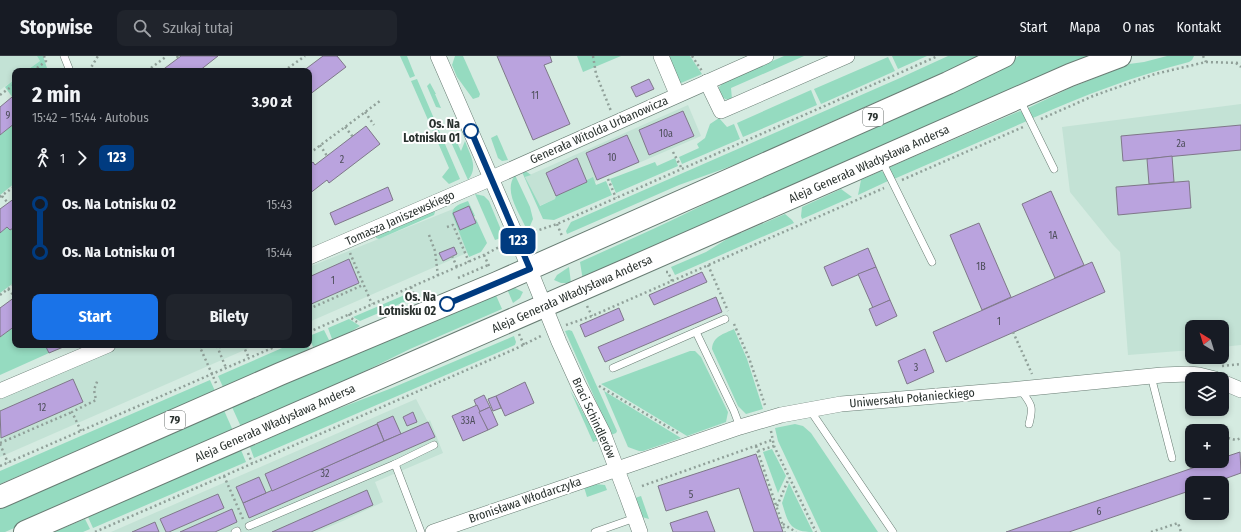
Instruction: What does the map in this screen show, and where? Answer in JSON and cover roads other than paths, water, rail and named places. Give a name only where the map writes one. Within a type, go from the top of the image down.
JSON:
[{"type":"main road","name":"Aleja Generała Władysława Andersa","points":[[25,532],[1081,71],[1120,56]]},
{"type":"main road","name":"79","points":[[0,497],[280,374],[530,269],[948,83],[995,58]]},
{"type":"street","name":"Braci Schindlerów","points":[[438,56],[492,178],[559,342],[603,433],[637,525]]},
{"type":"street","points":[[660,56],[677,94]]},
{"type":"street","name":"Generała Witolda Urbanowicza","points":[[492,178],[677,94],[766,56]]},
{"type":"street","points":[[707,82],[721,111],[847,56]]},
{"type":"street","name":"Tomasza Janiszewskiego","points":[[312,257],[492,178]]},
{"type":"street","points":[[0,392],[101,348]]},
{"type":"street","name":"Uniwersału Połanieckiego","points":[[617,469],[740,426],[774,416],[841,404],[1185,374]]},
{"type":"street","points":[[1229,385],[1241,390]]},
{"type":"street","name":"Bronisława Włodarczyka","points":[[433,532],[617,469]]},
{"type":"lane","points":[[64,56],[69,68]]},
{"type":"lane","points":[[1020,98],[1054,169]]},
{"type":"lane","points":[[881,159],[932,262]]},
{"type":"lane","points":[[613,368],[728,317]]},
{"type":"lane","points":[[696,332],[740,426]]},
{"type":"lane","points":[[1151,376],[1172,458]]},
{"type":"lane","points":[[1020,389],[1031,404],[1032,414],[1030,424]]},
{"type":"lane","points":[[810,410],[893,532]]},
{"type":"lane","points":[[249,526],[395,464],[434,445]]},
{"type":"lane","points":[[395,464],[421,532]]},
{"type":"lane","points":[[595,532],[637,525]]},
{"type":"place","name":"Os. Na Lotnisku 01","points":[[471,131]]},
{"type":"place","name":"Os. Na Lotnisku 02","points":[[447,304]]}]
